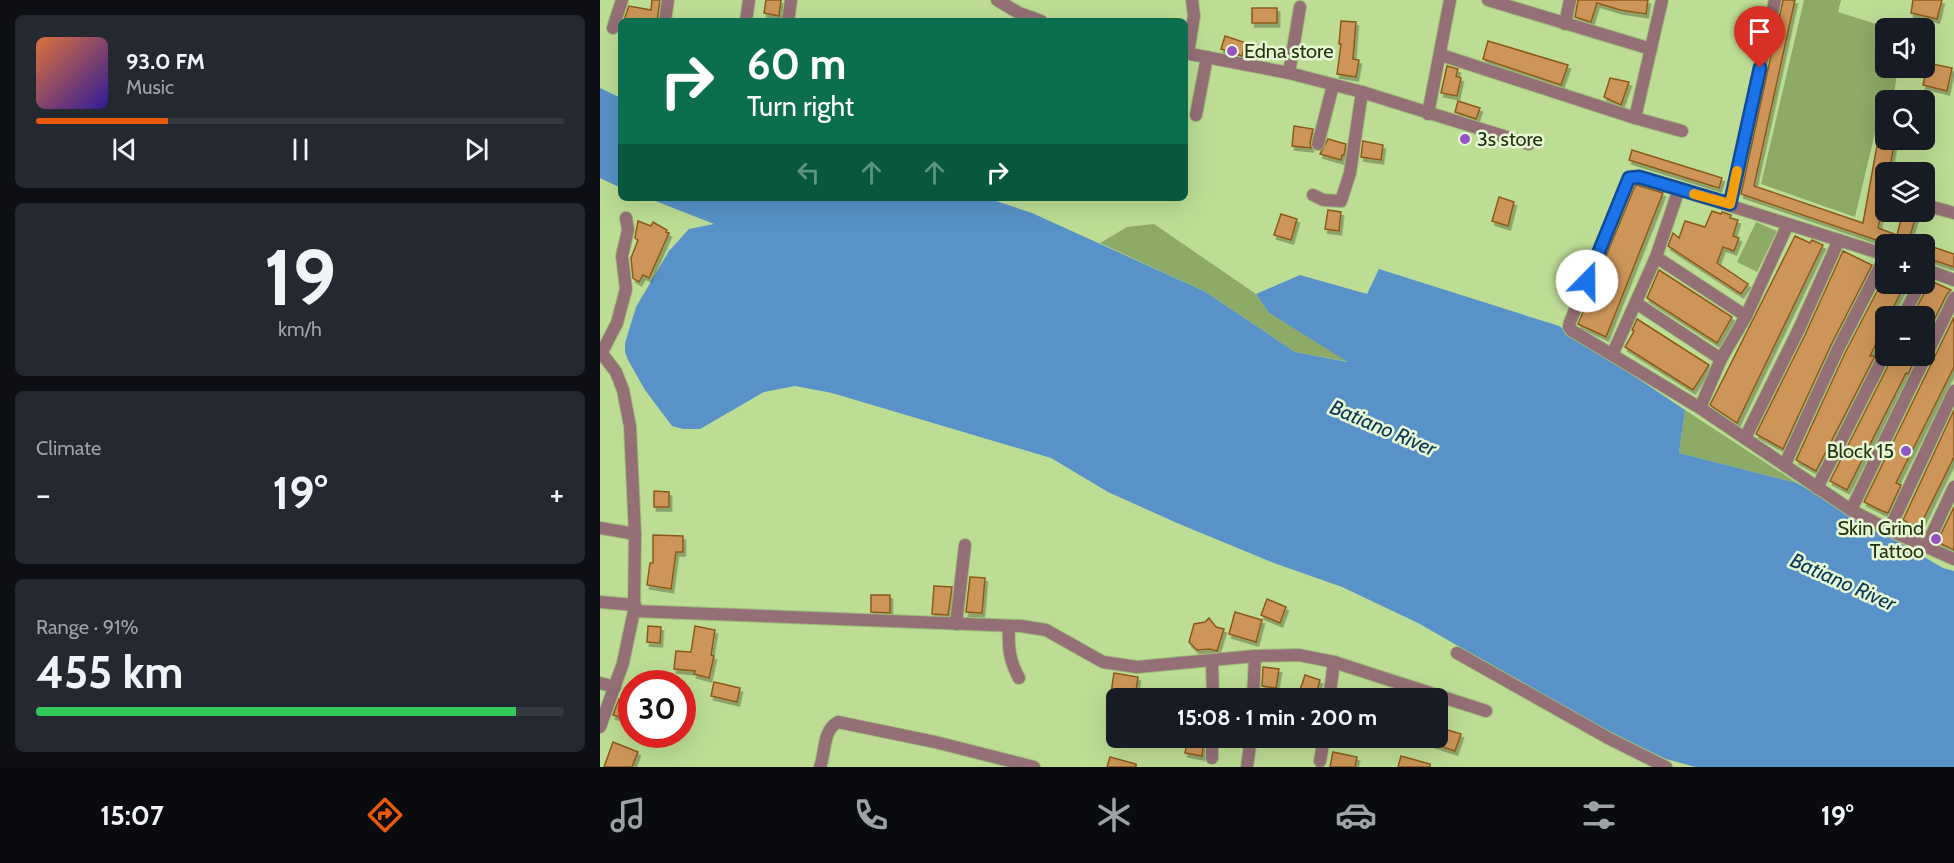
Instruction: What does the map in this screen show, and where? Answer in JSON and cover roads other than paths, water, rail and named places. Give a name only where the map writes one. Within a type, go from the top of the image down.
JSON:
[{"type":"street","points":[[613,28],[621,0]]},
{"type":"street","points":[[665,18],[668,0]]},
{"type":"street","points":[[746,18],[749,0]]},
{"type":"street","points":[[788,18],[791,0]]},
{"type":"street","points":[[997,0],[1033,18]]},
{"type":"street","points":[[1188,44],[1194,16],[1192,0]]},
{"type":"street","points":[[1428,114],[1450,0]]},
{"type":"street","points":[[1488,0],[1651,49]]},
{"type":"street","points":[[1565,24],[1570,0]]},
{"type":"street","points":[[1635,118],[1662,0]]},
{"type":"street","points":[[1730,204],[1775,0]]},
{"type":"street","points":[[1289,72],[1299,7]]},
{"type":"street","points":[[1188,53],[1289,72],[1362,92],[1529,144]]},
{"type":"street","points":[[1441,55],[1635,118],[1683,131]]},
{"type":"street","points":[[1196,115],[1207,57]]},
{"type":"street","points":[[1318,144],[1333,85]]},
{"type":"street","points":[[1313,195],[1323,200],[1341,201],[1350,173],[1362,92]]},
{"type":"street","points":[[1875,251],[1730,204],[1639,177],[1629,178],[1570,322],[1571,330],[1700,408],[1851,510],[1889,530],[1954,558]]},
{"type":"street","points":[[1612,353],[1656,256],[1679,189]]},
{"type":"street","points":[[1935,208],[1954,213]]},
{"type":"street","points":[[600,727],[623,663],[634,608],[635,534],[630,426],[620,381],[610,362],[601,352],[617,323],[626,289],[622,256],[628,230],[626,218]]},
{"type":"street","points":[[1700,408],[1721,359],[1746,316],[1788,224]]},
{"type":"street","points":[[1745,438],[1798,331],[1839,240]]},
{"type":"street","points":[[1656,256],[1746,316]]},
{"type":"street","points":[[1935,274],[1954,280]]},
{"type":"street","points":[[1785,464],[1838,349],[1875,277]]},
{"type":"street","points":[[1851,510],[1954,298]]},
{"type":"street","points":[[1636,303],[1721,359]]},
{"type":"street","points":[[1817,488],[1879,366]]},
{"type":"street","points":[[1889,530],[1954,391]]},
{"type":"street","points":[[1926,547],[1954,487]]},
{"type":"street","points":[[600,528],[635,534]]},
{"type":"street","points":[[957,624],[965,545]]},
{"type":"street","points":[[600,602],[634,608],[1009,626],[1046,630],[1103,662],[1137,667],[1255,656],[1299,655],[1334,662],[1403,688]]},
{"type":"street","points":[[1009,626],[1010,657],[1019,678]]},
{"type":"street","points":[[1457,653],[1608,738],[1666,767]]},
{"type":"street","points":[[1254,688],[1255,656]]},
{"type":"street","points":[[1212,661],[1213,688]]},
{"type":"street","points":[[1330,688],[1334,662]]},
{"type":"street","points":[[600,683],[615,687]]},
{"type":"street","points":[[1448,702],[1486,711]]},
{"type":"street","points":[[820,767],[825,756],[827,732],[830,726],[838,722],[945,744],[1034,767]]},
{"type":"street","points":[[1212,748],[1212,758]]},
{"type":"street","points":[[1247,767],[1250,748]]},
{"type":"street","points":[[1320,761],[1322,748]]},
{"type":"water","points":[[600,88],[618,97],[618,187],[600,178]]},
{"type":"water","name":"Batiano River","points":[[656,201],[996,201],[1032,213],[1204,291],[1295,352],[1348,362],[1269,313],[1256,294],[1300,275],[1367,294],[1379,269],[1559,326],[1685,410],[1679,453],[1797,483],[1943,568],[1954,571],[1954,767],[1696,767],[1666,759],[1607,731],[1418,623],[1342,587],[1274,563],[1108,492],[1051,458],[832,393],[795,386],[764,392],[700,429],[683,429],[672,426],[645,390],[628,360],[625,343],[636,307],[669,251],[689,229],[714,224]]},
{"type":"place","name":"Edna store","points":[[1232,51]]},
{"type":"place","name":"3s store","points":[[1465,139]]},
{"type":"place","name":"Block 15","points":[[1906,451]]},
{"type":"place","name":"Skin Grind Tattoo","points":[[1936,539]]}]
